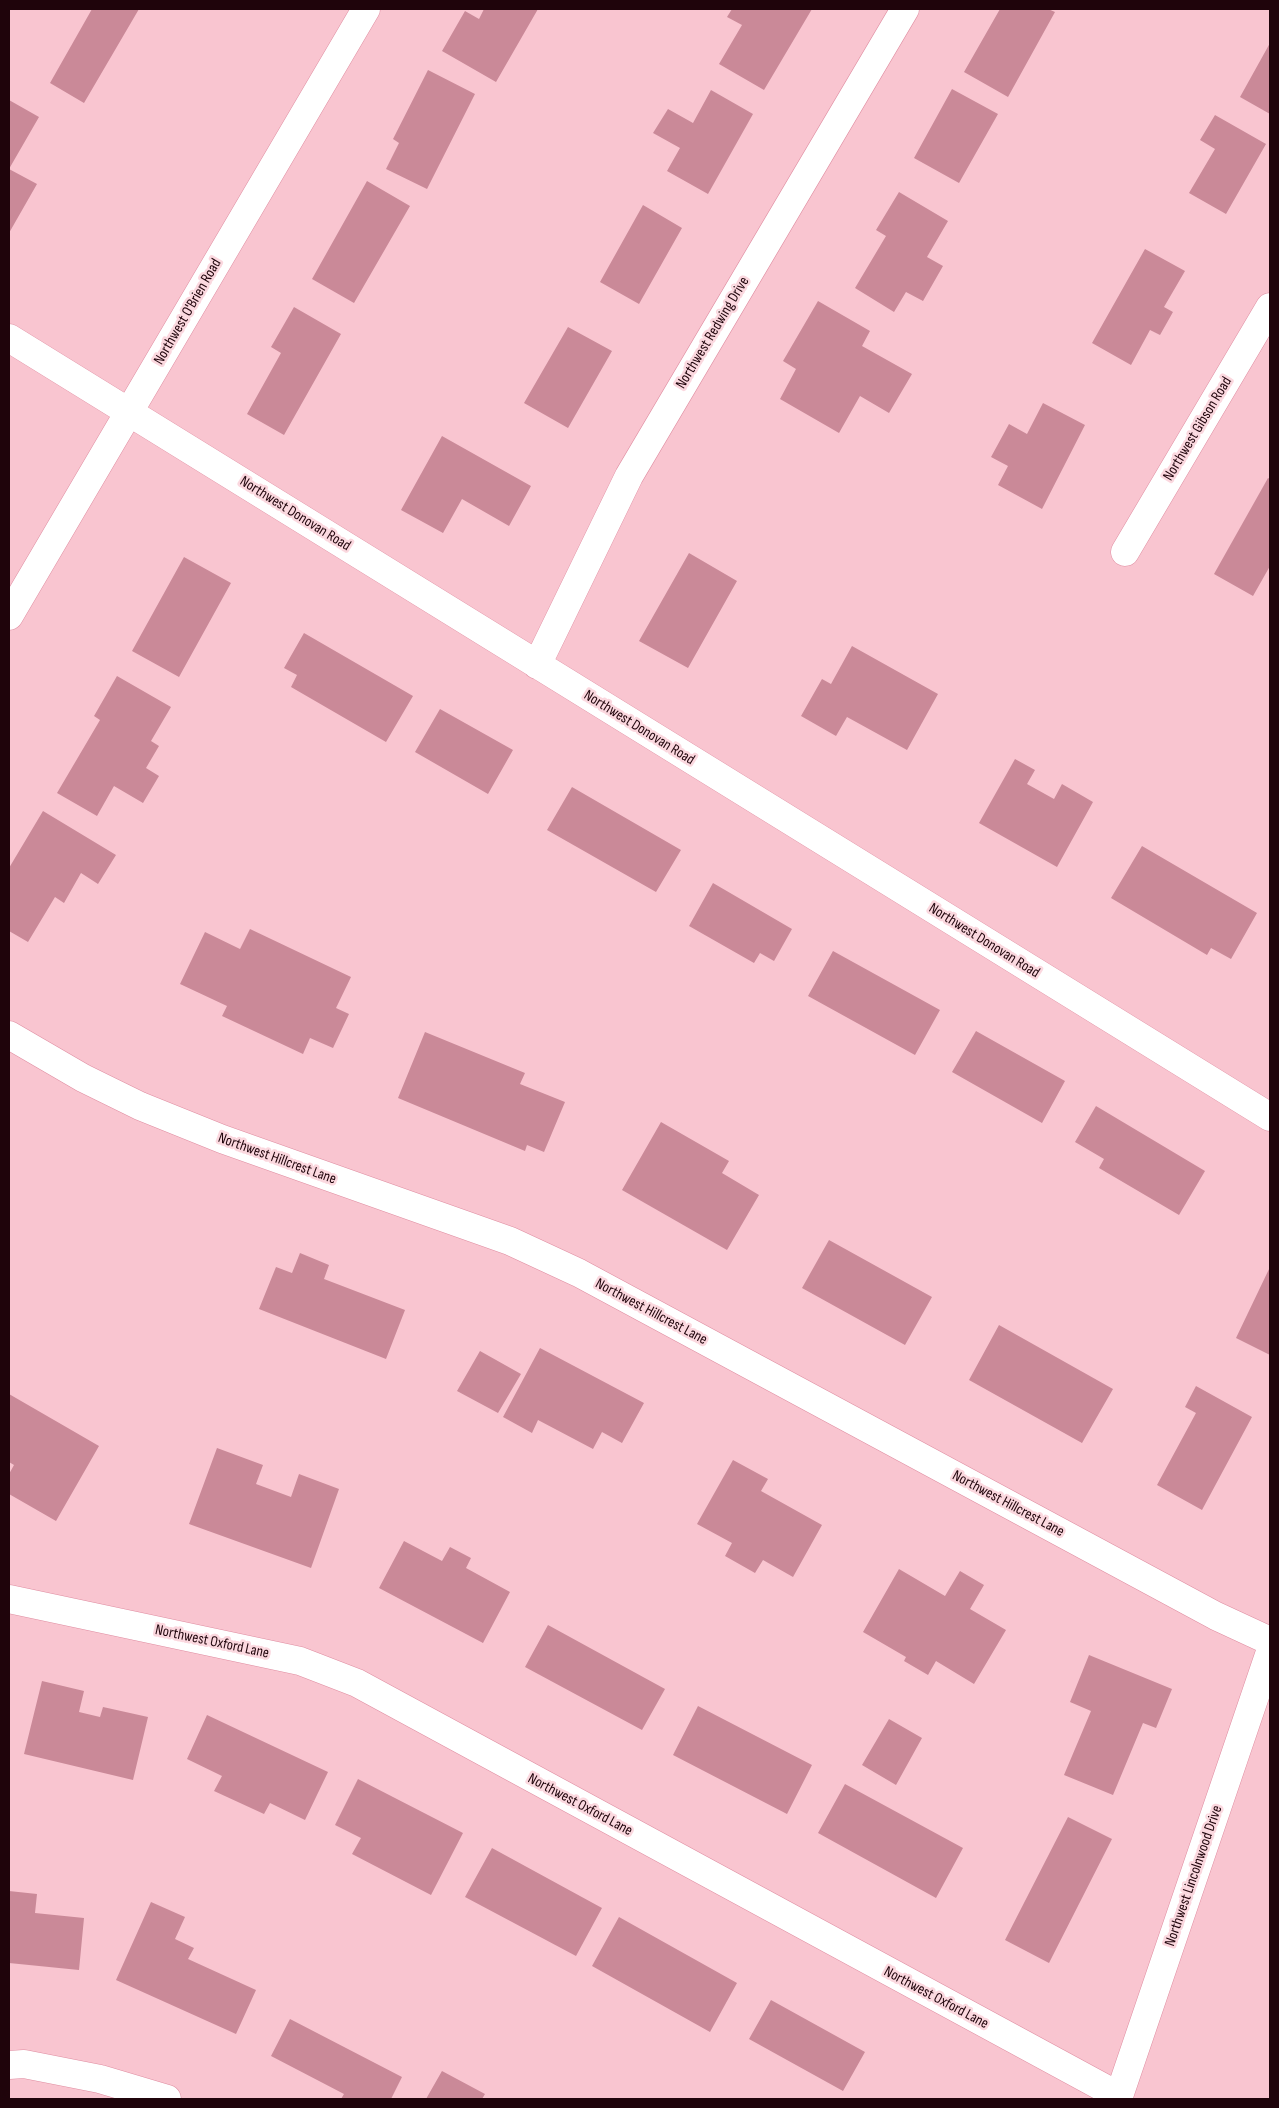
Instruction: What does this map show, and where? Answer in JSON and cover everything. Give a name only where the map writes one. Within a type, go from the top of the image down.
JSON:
[{"type":"street","name":"Northwest O'Brien Road","points":[[9,616],[366,9]]},
{"type":"street","name":"Northwest Redwing Drive","points":[[537,666],[629,476],[904,9]]},
{"type":"street","name":"Northwest Gibson Road","points":[[1125,552],[1270,306]]},
{"type":"street","name":"Northwest Donovan Road","points":[[9,338],[130,411],[537,666],[1270,1117]]},
{"type":"street","name":"Northwest Hillcrest Lane","points":[[9,1034],[83,1078],[140,1106],[222,1139],[510,1241],[579,1273],[1216,1616],[1270,1641]]},
{"type":"street","name":"Northwest Oxford Lane","points":[[9,1600],[300,1660],[357,1684],[1119,2097]]},
{"type":"street","name":"Northwest Lincolnwood Drive","points":[[1119,2097],[1270,1652]]},
{"type":"street","points":[[9,2065],[24,2064],[100,2078],[167,2099]]},
{"type":"building","points":[[92,9],[139,9],[84,103],[50,83]]},
{"type":"building","points":[[484,9],[538,9],[496,82],[442,51],[465,11],[479,19]]},
{"type":"building","points":[[732,9],[812,9],[764,90],[719,64],[742,25],[727,17]]},
{"type":"building","points":[[1000,9],[1048,9],[1055,12],[1008,97],[964,72]]},
{"type":"building","points":[[1270,43],[1270,114],[1240,97]]},
{"type":"building","points":[[428,70],[475,94],[427,189],[386,169],[399,143],[393,139]]},
{"type":"building","points":[[952,89],[998,114],[959,183],[914,158]]},
{"type":"building","points":[[711,90],[753,114],[708,194],[667,171],[680,148],[653,133],[668,109],[693,123]]},
{"type":"building","points":[[9,100],[39,117],[9,169]]},
{"type":"building","points":[[1215,115],[1266,144],[1226,214],[1189,193],[1215,149],[1200,140]]},
{"type":"building","points":[[9,169],[37,184],[9,233]]},
{"type":"building","points":[[367,181],[410,206],[354,303],[312,279]]},
{"type":"building","points":[[899,192],[948,221],[927,257],[943,266],[923,301],[906,292],[894,312],[855,288],[886,236],[876,230]]},
{"type":"building","points":[[643,205],[682,228],[639,304],[600,282]]},
{"type":"building","points":[[1145,249],[1185,271],[1164,307],[1173,312],[1160,335],[1150,330],[1131,365],[1092,343]]},
{"type":"building","points":[[818,301],[870,331],[862,346],[912,374],[889,413],[860,396],[839,433],[780,399],[796,369],[783,361]]},
{"type":"building","points":[[294,307],[341,334],[284,435],[247,414],[281,353],[271,347]]},
{"type":"building","points":[[568,327],[612,351],[568,428],[524,403]]},
{"type":"building","points":[[1043,403],[1085,425],[1042,509],[998,485],[1008,466],[991,457],[1009,424],[1027,434]]},
{"type":"building","points":[[442,436],[531,486],[509,526],[462,499],[443,533],[401,510]]},
{"type":"building","points":[[1268,478],[1270,479],[1270,566],[1253,596],[1214,574]]},
{"type":"building","points":[[689,553],[737,581],[688,668],[639,641]]},
{"type":"building","points":[[184,557],[231,583],[179,677],[132,651]]},
{"type":"building","points":[[304,633],[413,696],[386,742],[291,687],[297,675],[284,668]]},
{"type":"building","points":[[852,646],[938,694],[907,750],[847,717],[836,736],[801,716],[822,679],[831,684]]},
{"type":"building","points":[[117,676],[171,707],[151,741],[159,746],[146,768],[159,776],[143,803],[114,786],[97,816],[57,793],[100,720],[94,716]]},
{"type":"building","points":[[440,709],[513,750],[488,794],[415,752]]},
{"type":"building","points":[[1015,759],[1035,770],[1027,784],[1054,799],[1062,784],[1093,802],[1057,867],[979,823]]},
{"type":"building","points":[[572,787],[681,850],[656,892],[547,830]]},
{"type":"building","points":[[43,811],[116,855],[98,884],[81,873],[64,903],[55,897],[28,942],[9,931],[9,868]]},
{"type":"building","points":[[1142,846],[1257,913],[1231,959],[1211,948],[1207,955],[1111,898]]},
{"type":"building","points":[[713,883],[792,929],[774,961],[760,953],[754,963],[689,926]]},
{"type":"building","points":[[250,929],[351,977],[336,1008],[349,1014],[333,1048],[310,1038],[303,1054],[222,1016],[227,1006],[180,984],[205,932],[240,949]]},
{"type":"building","points":[[833,951],[940,1010],[915,1055],[808,996]]},
{"type":"building","points":[[976,1031],[1065,1081],[1042,1123],[952,1072]]},
{"type":"building","points":[[425,1032],[525,1073],[520,1084],[565,1102],[544,1152],[527,1145],[525,1151],[398,1098]]},
{"type":"building","points":[[1096,1106],[1205,1171],[1179,1215],[1099,1168],[1104,1159],[1075,1142]]},
{"type":"building","points":[[661,1122],[729,1161],[722,1173],[759,1195],[727,1250],[622,1190]]},
{"type":"building","points":[[829,1240],[932,1297],[905,1345],[802,1288]]},
{"type":"building","points":[[300,1253],[329,1265],[324,1279],[405,1310],[386,1359],[259,1309],[276,1267],[292,1273]]},
{"type":"building","points":[[1270,1267],[1270,1355],[1236,1338]]},
{"type":"building","points":[[999,1325],[1113,1389],[1082,1443],[969,1380]]},
{"type":"building","points":[[540,1348],[644,1403],[622,1443],[602,1432],[593,1449],[538,1420],[532,1433],[503,1417]]},
{"type":"building","points":[[480,1351],[521,1374],[498,1413],[457,1391]]},
{"type":"building","points":[[1196,1386],[1252,1417],[1202,1510],[1157,1485],[1196,1413],[1185,1407]]},
{"type":"building","points":[[9,1394],[99,1446],[56,1521],[9,1494],[9,1474],[14,1465],[9,1462]]},
{"type":"building","points":[[217,1448],[263,1465],[256,1484],[291,1497],[299,1474],[339,1489],[311,1568],[189,1524]]},
{"type":"building","points":[[733,1460],[768,1479],[761,1491],[822,1525],[793,1577],[763,1560],[755,1573],[725,1556],[732,1543],[697,1524]]},
{"type":"building","points":[[404,1541],[442,1561],[450,1547],[471,1558],[466,1568],[510,1592],[483,1643],[379,1588]]},
{"type":"building","points":[[899,1569],[945,1596],[960,1571],[984,1585],[970,1609],[1006,1630],[974,1684],[936,1661],[928,1675],[904,1661],[906,1657],[863,1632]]},
{"type":"building","points":[[548,1625],[665,1689],[642,1730],[525,1667]]},
{"type":"building","points":[[1089,1655],[1172,1689],[1156,1728],[1143,1723],[1113,1795],[1064,1775],[1091,1711],[1070,1702]]},
{"type":"building","points":[[42,1681],[84,1691],[79,1712],[100,1717],[103,1707],[148,1717],[133,1780],[24,1754]]},
{"type":"building","points":[[698,1706],[812,1765],[787,1814],[673,1755]]},
{"type":"building","points":[[207,1715],[328,1772],[305,1820],[270,1803],[264,1814],[214,1791],[222,1776],[187,1759]]},
{"type":"building","points":[[889,1719],[922,1738],[896,1785],[862,1765]]},
{"type":"building","points":[[358,1779],[463,1833],[431,1895],[352,1854],[361,1838],[335,1825]]},
{"type":"building","points":[[845,1784],[963,1848],[936,1898],[818,1833]]},
{"type":"building","points":[[1068,1817],[1112,1839],[1049,1963],[1005,1940]]},
{"type":"building","points":[[492,1848],[602,1908],[576,1956],[465,1897]]},
{"type":"building","points":[[9,1891],[37,1894],[35,1913],[84,1918],[79,1970],[9,1963]]},
{"type":"building","points":[[151,1902],[185,1917],[175,1939],[194,1948],[188,1959],[256,1990],[236,2034],[116,1980]]},
{"type":"building","points":[[619,1917],[737,1983],[710,2032],[592,1966]]},
{"type":"building","points":[[771,2000],[865,2052],[843,2091],[749,2039]]},
{"type":"building","points":[[290,2019],[402,2077],[391,2099],[341,2099],[344,2094],[271,2056]]},
{"type":"building","points":[[442,2071],[485,2094],[482,2099],[426,2099]]}]
